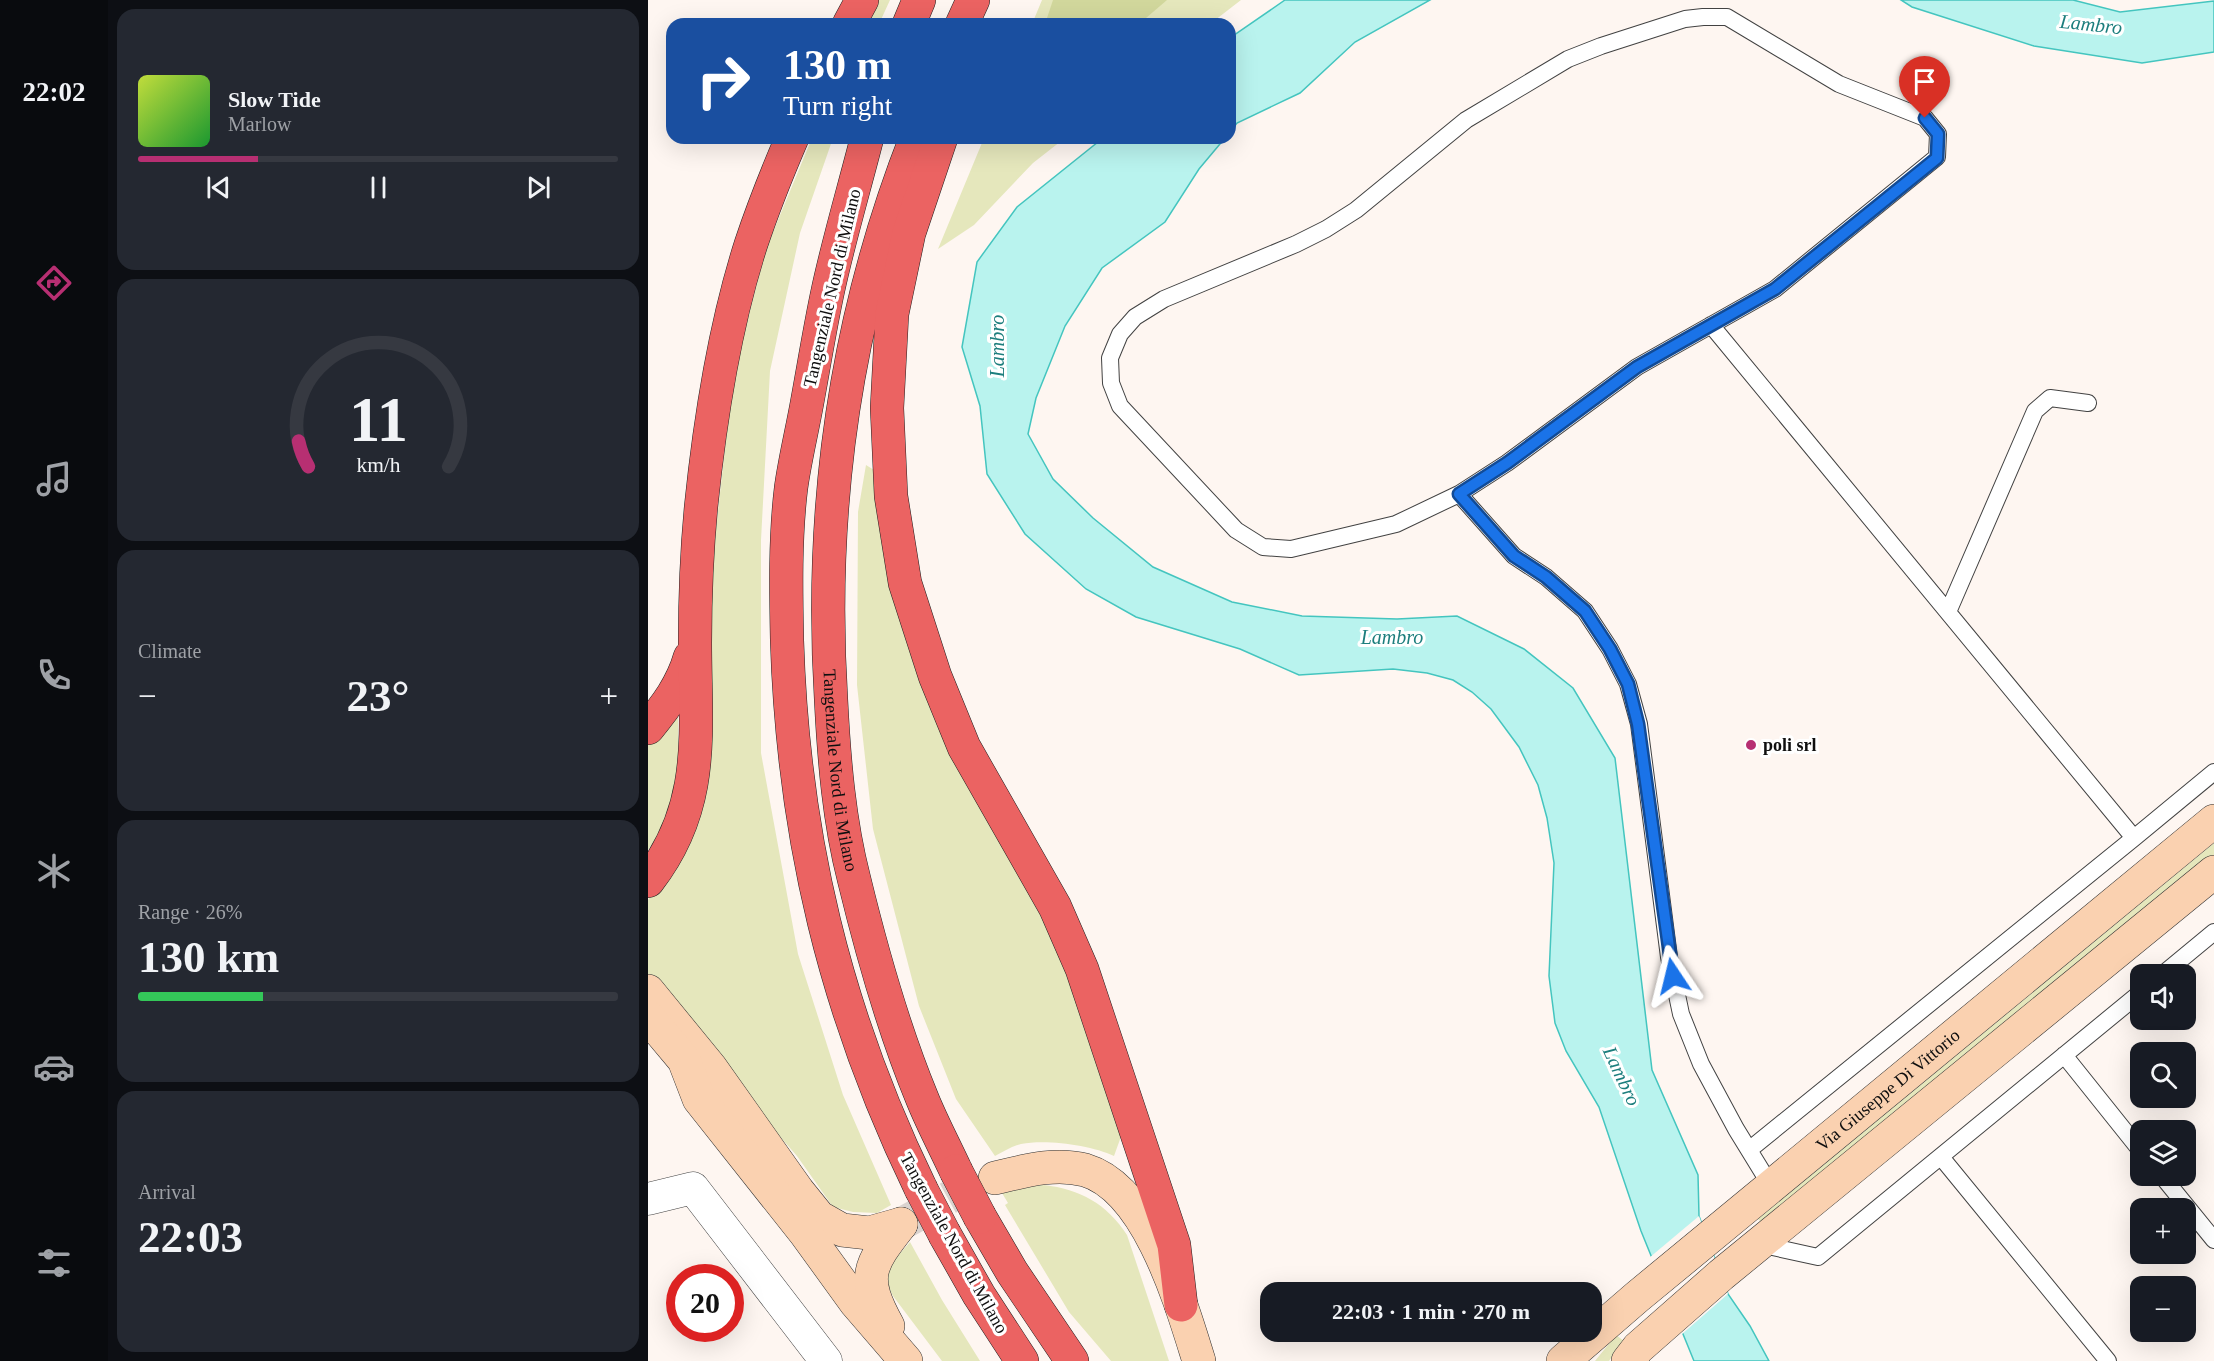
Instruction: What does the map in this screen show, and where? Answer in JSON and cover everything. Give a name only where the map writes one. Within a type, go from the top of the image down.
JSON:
[{"type":"highway","points":[[852,18],[862,0]]},
{"type":"highway","points":[[912,18],[919,0]]},
{"type":"highway","points":[[965,18],[973,0]]},
{"type":"highway","points":[[986,18],[991,0]]},
{"type":"highway","points":[[648,881],[662,863],[680,828],[691,795],[697,750],[695,640],[701,508],[715,401],[727,337],[751,244],[790,144]]},
{"type":"highway","name":"Tangenziale Nord di Milano","points":[[865,144],[828,291],[791,488],[786,585],[789,683],[796,780],[804,830],[826,930],[868,1070],[889,1122],[945,1235],[979,1295],[1022,1361]]},
{"type":"highway","name":"Tangenziale Nord di Milano","points":[[914,144],[877,249],[852,352],[837,443],[829,534],[828,648],[838,785],[853,877],[897,1031],[922,1098],[980,1217],[1012,1272],[1072,1361]]},
{"type":"highway","points":[[939,144],[909,233],[892,314],[887,408],[891,496],[905,583],[935,676],[964,747],[1055,907],[1082,969],[1174,1245],[1181,1305]]},
{"type":"highway","points":[[648,728],[671,700],[686,674],[695,640]]},
{"type":"street","name":"Via Giuseppe Di Vittorio","points":[[1563,1361],[1651,1285],[2214,821]]},
{"type":"street","name":"Via Giuseppe Di Vittorio","points":[[1628,1361],[1669,1320],[1721,1275],[2214,872]]},
{"type":"street","points":[[648,991],[711,1068],[819,1217],[842,1230],[870,1233],[901,1224],[877,1257],[870,1278],[876,1304],[906,1361]]},
{"type":"street","points":[[648,1017],[684,1060],[699,1099]]},
{"type":"street","points":[[648,1039],[699,1099],[806,1234],[856,1303],[906,1361]]},
{"type":"street","points":[[995,1178],[1026,1170],[1055,1167],[1086,1171],[1113,1186],[1135,1209],[1152,1236],[1181,1305],[1198,1361]]},
{"type":"street","points":[[648,1198],[693,1188],[826,1361]]},
{"type":"lane","points":[[1703,16],[1727,17],[1839,84],[1925,118],[1938,134],[1937,158],[1775,289],[1637,367],[1507,463],[1459,494],[1396,524],[1291,549],[1263,547],[1236,530],[1120,406],[1110,383],[1110,358],[1120,334],[1136,317],[1164,299],[1296,244],[1326,229],[1356,210],[1466,120],[1568,59],[1674,22],[1703,16]]},
{"type":"lane","points":[[1711,325],[2134,838]]},
{"type":"lane","points":[[1948,612],[2035,411],[2050,398],[2088,403]]},
{"type":"lane","points":[[1459,494],[1514,556],[1546,577],[1585,611],[1610,649],[1628,684],[1638,724],[1669,957],[1681,1014],[1701,1064],[1771,1186]]},
{"type":"lane","points":[[1749,1150],[2214,772]]},
{"type":"lane","points":[[2175,964],[2214,932]]},
{"type":"lane","points":[[1759,1244],[1818,1257],[2130,1001]]},
{"type":"lane","points":[[2064,1055],[2130,1138]]},
{"type":"lane","points":[[1941,1157],[2108,1361]]},
{"type":"lane","points":[[2170,1186],[2214,1240]]},
{"type":"green space","points":[[879,0],[890,0],[882,18],[870,18]]},
{"type":"green space","points":[[1042,0],[1241,0],[1218,18],[1034,18]]},
{"type":"green space","points":[[1053,0],[1167,0],[1146,18],[1047,18]]},
{"type":"green space","points":[[810,144],[831,144],[800,233],[770,371],[761,540],[761,753],[798,954],[843,1095],[891,1205],[877,1213],[853,1212],[833,1207],[797,1156],[745,1097],[648,977],[648,900],[693,824],[709,777],[709,592],[733,376],[766,249]]},
{"type":"green space","points":[[982,144],[1057,144],[1033,163],[974,225],[938,249]]},
{"type":"green space","points":[[866,465],[874,470],[956,760],[1062,955],[1123,1131],[1114,1156],[1081,1146],[1043,1142],[1018,1145],[995,1156],[956,1099],[919,1006],[873,829],[857,685],[858,512]]},
{"type":"green space","points":[[678,716],[679,777],[669,820],[648,850],[648,740],[664,723]]},
{"type":"green space","points":[[2214,843],[2214,855],[1765,1226],[1758,1219]]},
{"type":"green space","points":[[1044,1185],[1069,1190],[1092,1200],[1111,1215],[1127,1235],[1169,1361],[1111,1361],[1069,1312],[1005,1205],[1008,1203],[1002,1193],[1018,1187]]},
{"type":"green space","points":[[910,1242],[942,1300],[980,1361],[942,1361],[893,1296],[887,1284],[888,1267]]},
{"type":"green space","points":[[1616,1335],[1624,1341],[1609,1361],[1595,1361]]},
{"type":"water","points":[[1285,0],[1430,0],[1355,42],[1300,93],[1236,124],[1236,34]]},
{"type":"water","name":"Lambro","points":[[1901,0],[2073,0],[2120,12],[2214,1],[2214,52],[2142,63],[2034,46],[1912,7]]},
{"type":"water","name":"Lambro","points":[[1096,144],[1220,144],[1199,169],[1165,222],[1102,268],[1065,326],[1036,398],[1028,434],[1053,479],[1093,518],[1153,567],[1232,602],[1302,616],[1397,619],[1457,616],[1524,649],[1573,688],[1615,758],[1652,1070],[1698,1175],[1699,1216],[1728,1294],[1750,1326],[1769,1361],[1694,1361],[1641,1231],[1599,1107],[1566,1051],[1555,1023],[1549,976],[1554,863],[1547,818],[1538,785],[1519,747],[1491,709],[1472,692],[1453,680],[1427,673],[1393,669],[1299,675],[1240,649],[1136,617],[1086,589],[1025,534],[987,474],[980,406],[962,347],[977,262],[1017,207]]},
{"type":"pier","points":[[1699,1216],[1728,1294],[1681,1335],[1649,1258]]},
{"type":"tunnel","points":[[905,1222],[950,1197],[993,1179]]},
{"type":"place","name":"poli srl","points":[[1751,745]]},
{"type":"route","points":[[1673,976],[1638,724],[1628,684],[1610,649],[1585,611],[1546,577],[1514,556],[1459,494],[1507,463],[1637,367],[1775,289],[1937,158],[1938,134],[1925,118]]}]
